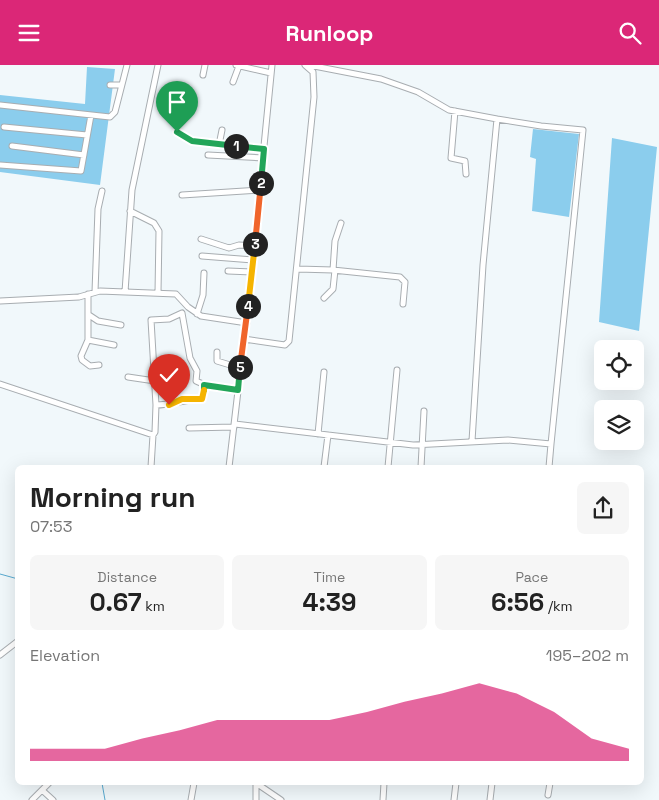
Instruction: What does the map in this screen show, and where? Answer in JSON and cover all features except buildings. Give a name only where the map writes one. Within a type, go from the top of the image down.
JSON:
[{"type":"street","points":[[0,105],[91,115],[113,115],[127,65]]},
{"type":"street","points":[[125,292],[130,211],[141,142],[158,65]]},
{"type":"street","points":[[203,75],[206,65]]},
{"type":"street","points":[[233,81],[238,65],[271,73]]},
{"type":"street","points":[[228,465],[247,323],[272,65]]},
{"type":"street","points":[[305,65],[313,71]]},
{"type":"street","points":[[309,65],[324,68]]},
{"type":"street","points":[[313,71],[332,67],[381,79],[418,93],[455,111],[541,126],[583,130],[549,465]]},
{"type":"street","points":[[244,339],[285,345],[288,343],[298,269],[314,97],[313,71]]},
{"type":"street","points":[[110,85],[121,85]]},
{"type":"street","points":[[455,111],[451,158],[465,161],[466,174]]},
{"type":"street","points":[[0,165],[81,171],[91,115]]},
{"type":"street","points":[[472,441],[482,274],[497,119]]},
{"type":"street","points":[[4,127],[87,135]]},
{"type":"street","points":[[219,145],[222,130]]},
{"type":"street","points":[[177,132],[192,141],[264,149]]},
{"type":"street","points":[[12,146],[84,155]]},
{"type":"street","points":[[208,155],[263,158]]},
{"type":"street","points":[[182,195],[260,190]]},
{"type":"street","points":[[96,291],[98,209],[102,191]]},
{"type":"street","points":[[130,211],[150,221],[158,228],[160,244],[158,293]]},
{"type":"street","points":[[324,298],[333,289],[335,241],[341,223]]},
{"type":"street","points":[[201,239],[211,244],[229,248],[239,245],[254,246]]},
{"type":"street","points":[[202,256],[253,260]]},
{"type":"street","points":[[298,269],[334,270],[400,277],[405,282],[403,304]]},
{"type":"street","points":[[228,271],[252,272]]},
{"type":"street","points":[[197,315],[203,295],[204,273]]},
{"type":"street","points":[[0,301],[79,297],[96,291],[178,294],[197,315],[247,323]]},
{"type":"street","points":[[88,294],[88,340],[82,360],[90,366],[99,365]]},
{"type":"street","points":[[151,465],[156,405],[151,319],[169,319],[182,313],[188,307]]},
{"type":"street","points":[[182,313],[190,358],[197,371],[196,381],[204,385],[238,390]]},
{"type":"street","points":[[88,315],[98,321],[121,325]]},
{"type":"street","points":[[88,340],[114,345]]},
{"type":"street","points":[[217,352],[217,361],[240,368]]},
{"type":"street","points":[[388,465],[397,370]]},
{"type":"street","points":[[318,434],[324,372]]},
{"type":"street","points":[[128,377],[154,381]]},
{"type":"street","points":[[0,384],[153,435]]},
{"type":"street","points":[[156,405],[169,405],[182,399],[202,399],[204,385]]},
{"type":"street","points":[[421,465],[424,411]]},
{"type":"street","points":[[189,428],[234,427],[422,445],[508,440],[551,444]]},
{"type":"street","points":[[324,465],[328,435]]},
{"type":"street","points":[[0,655],[15,643]]},
{"type":"street","points":[[32,800],[47,785]]},
{"type":"street","points":[[192,800],[194,785]]},
{"type":"street","points":[[256,785],[256,800]]},
{"type":"street","points":[[259,785],[281,800]]},
{"type":"street","points":[[383,800],[384,785]]},
{"type":"street","points":[[454,800],[456,785]]},
{"type":"street","points":[[490,800],[492,785]]},
{"type":"street","points":[[548,795],[550,785]]},
{"type":"street","points":[[42,790],[53,800]]},
{"type":"shaded area","points":[[87,67],[115,69],[100,185],[0,172],[0,95],[85,104]]},
{"type":"shaded area","points":[[533,129],[579,134],[569,217],[532,211],[536,159],[530,157]]},
{"type":"shaded area","points":[[612,138],[657,147],[639,331],[599,322]]},
{"type":"waterway","points":[[0,574],[15,578]]},
{"type":"waterway","points":[[102,785],[105,800]]},
{"type":"route","points":[[169,405],[182,399],[202,399],[204,385],[238,390],[247,323],[264,149],[193,142],[177,132]]}]
